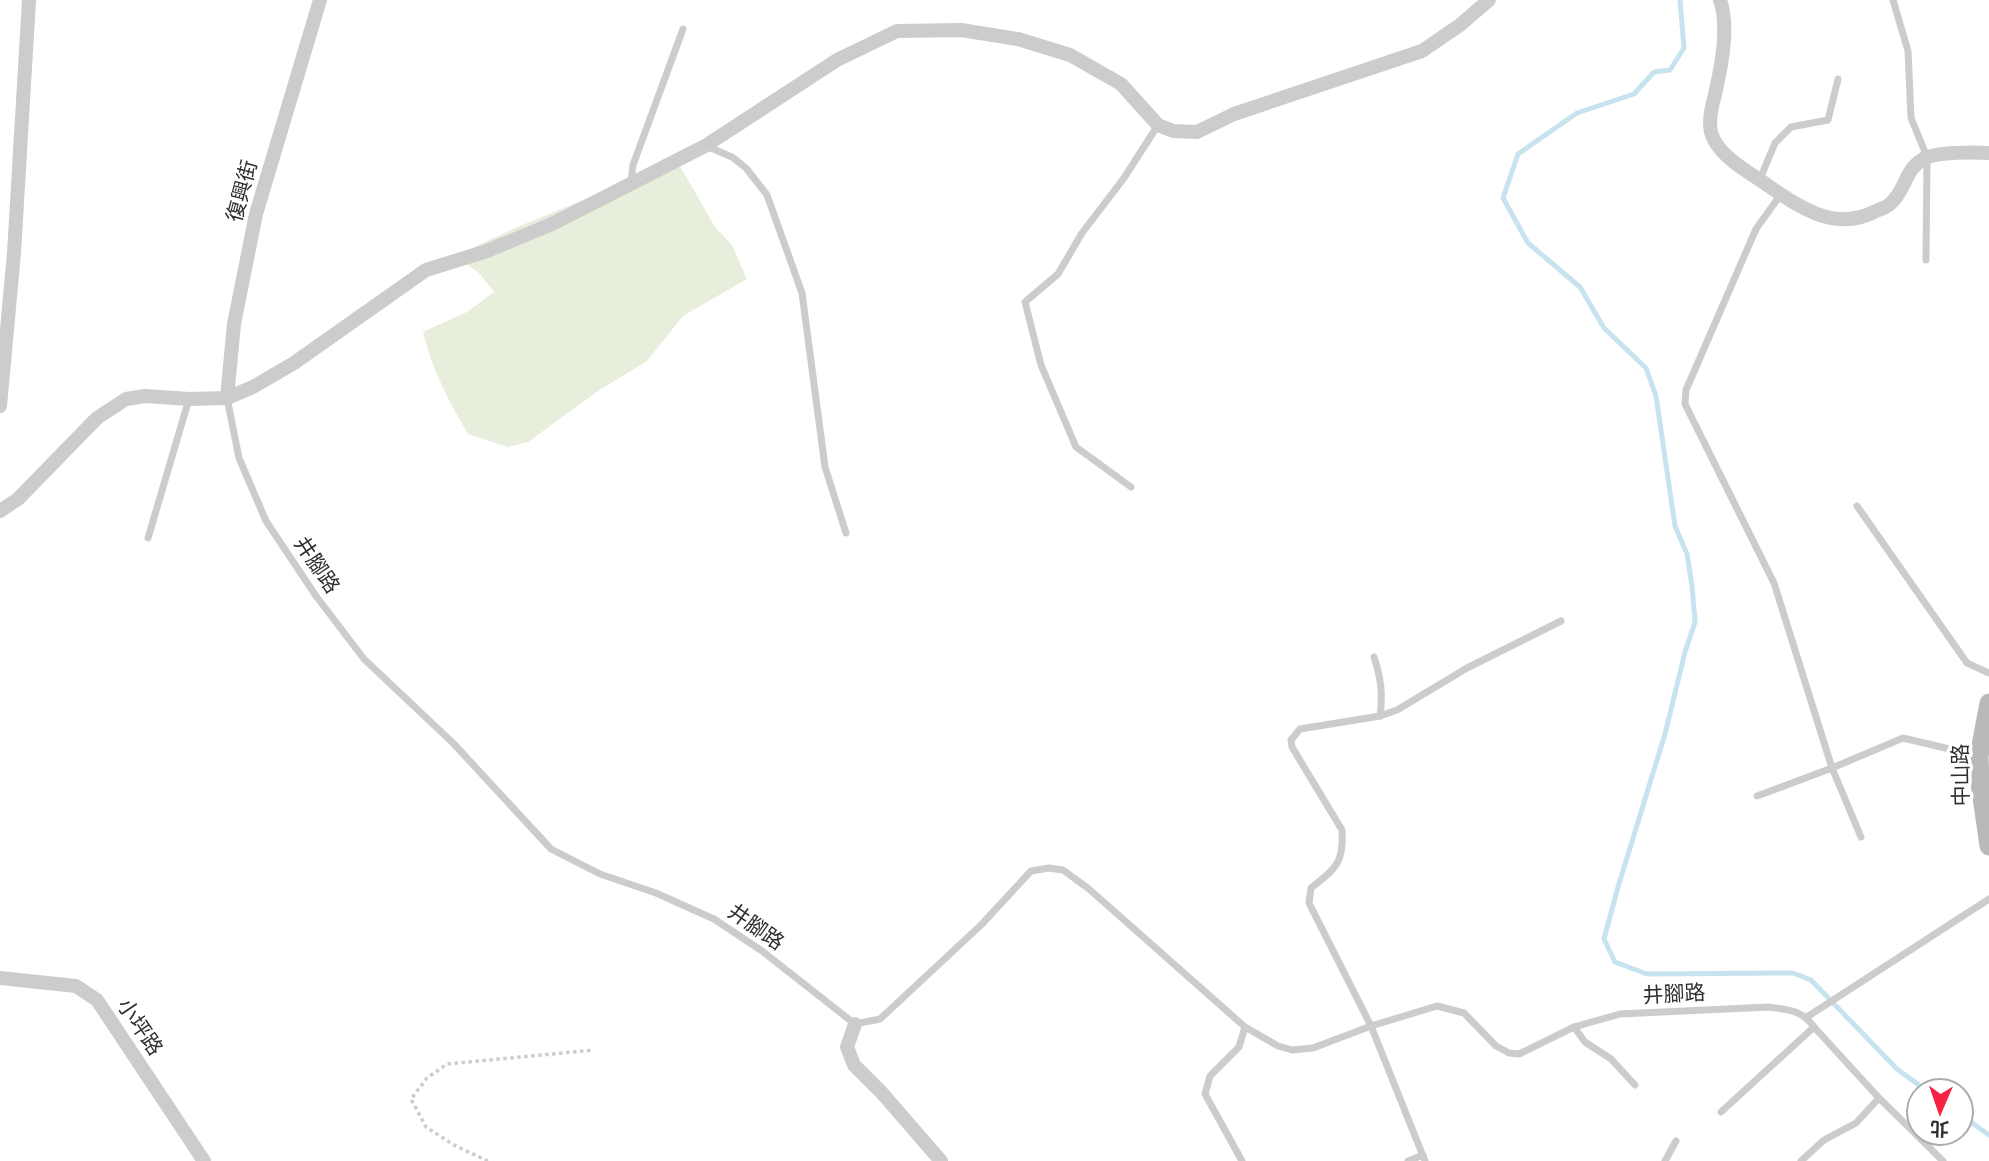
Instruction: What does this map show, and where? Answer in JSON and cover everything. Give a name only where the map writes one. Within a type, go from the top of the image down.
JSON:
[{"type":"street","points":[[0,407],[14,253],[29,0]]},
{"type":"street","name":"復興街","points":[[227,398],[234,324],[256,214],[320,0]]},
{"type":"street","points":[[0,511],[18,499],[97,418],[126,400],[145,396],[227,398],[294,363],[426,270],[487,251],[552,224],[705,146],[837,60],[897,31],[961,30],[1018,39],[1070,55],[1121,84],[1158,125],[1173,131],[1197,132],[1234,114],[1422,51],[1460,25],[1489,0]]},
{"type":"street","points":[[1720,0],[1724,12],[1721,67],[1711,115],[1711,134],[1724,154],[1759,180],[1816,215],[1840,221],[1867,216],[1890,204],[1903,187],[1910,169],[1927,157],[1989,153]]},
{"type":"street","name":"中山路","points":[[1989,703],[1979,756],[1989,846]]},
{"type":"street","name":"小坪路","points":[[0,978],[76,986],[97,1000],[204,1161]]},
{"type":"street","points":[[855,1024],[847,1047],[854,1065],[941,1161]]},
{"type":"lane","points":[[1894,0],[1908,51],[1911,118],[1927,157],[1926,260]]},
{"type":"lane","points":[[631,183],[633,165],[683,29]]},
{"type":"lane","points":[[1759,180],[1775,142],[1791,127],[1828,120],[1838,79]]},
{"type":"lane","points":[[1131,487],[1076,447],[1041,365],[1025,302],[1058,274],[1082,233],[1124,178],[1158,125]]},
{"type":"lane","points":[[705,146],[732,157],[746,168],[768,195],[802,293],[825,467],[846,533]]},
{"type":"lane","points":[[1782,194],[1756,229],[1686,390],[1685,404],[1774,583],[1832,768],[1861,837]]},
{"type":"lane","name":"井腳路","points":[[227,398],[239,458],[266,521],[316,596],[364,659],[453,743],[551,849],[600,874],[656,893],[714,919],[762,951],[855,1024],[880,1019],[981,925],[1031,871],[1049,868],[1063,870],[1089,889],[1245,1027],[1278,1046],[1292,1050],[1313,1048],[1371,1026],[1437,1006],[1464,1013],[1496,1046],[1509,1053],[1519,1054],[1574,1027],[1620,1014],[1769,1007],[1789,1010],[1807,1017]]},
{"type":"lane","points":[[148,538],[189,399]]},
{"type":"lane","points":[[1857,506],[1967,663],[1989,673]]},
{"type":"lane","points":[[1408,1161],[1424,1158],[1371,1026],[1309,903],[1311,888],[1337,867],[1343,844],[1342,830],[1292,747],[1291,740],[1300,729],[1380,716],[1397,710],[1467,667],[1561,621]]},
{"type":"lane","points":[[1374,657],[1383,692],[1380,716]]},
{"type":"lane","points":[[1757,796],[1903,738],[1979,756]]},
{"type":"lane","points":[[1943,1161],[1878,1098],[1807,1017],[1989,899]]},
{"type":"lane","points":[[1242,1161],[1205,1094],[1210,1076],[1239,1047],[1245,1027]]},
{"type":"lane","points":[[1574,1027],[1585,1042],[1611,1059],[1634,1086]]},
{"type":"lane","points":[[1721,1112],[1814,1027]]},
{"type":"lane","points":[[1801,1161],[1824,1140],[1856,1123],[1878,1098]]},
{"type":"lane","points":[[1665,1161],[1676,1142]]},
{"type":"path","points":[[488,1161],[454,1146],[426,1127],[411,1099],[427,1078],[447,1064],[594,1050]]},
{"type":"green space","points":[[677,161],[715,227],[732,245],[747,279],[683,316],[647,361],[598,391],[528,442],[508,447],[468,434],[442,385],[423,332],[467,312],[494,292],[479,273],[455,256]]},
{"type":"waterway","points":[[1680,0],[1684,48],[1670,70],[1654,72],[1634,94],[1577,113],[1518,154],[1503,198],[1528,243],[1580,287],[1604,328],[1646,368],[1656,396],[1675,526],[1687,554],[1692,586],[1695,622],[1604,939],[1615,962],[1647,974],[1793,973],[1811,980],[1908,1077]]},
{"type":"waterway","points":[[1975,1125],[1989,1135]]}]
